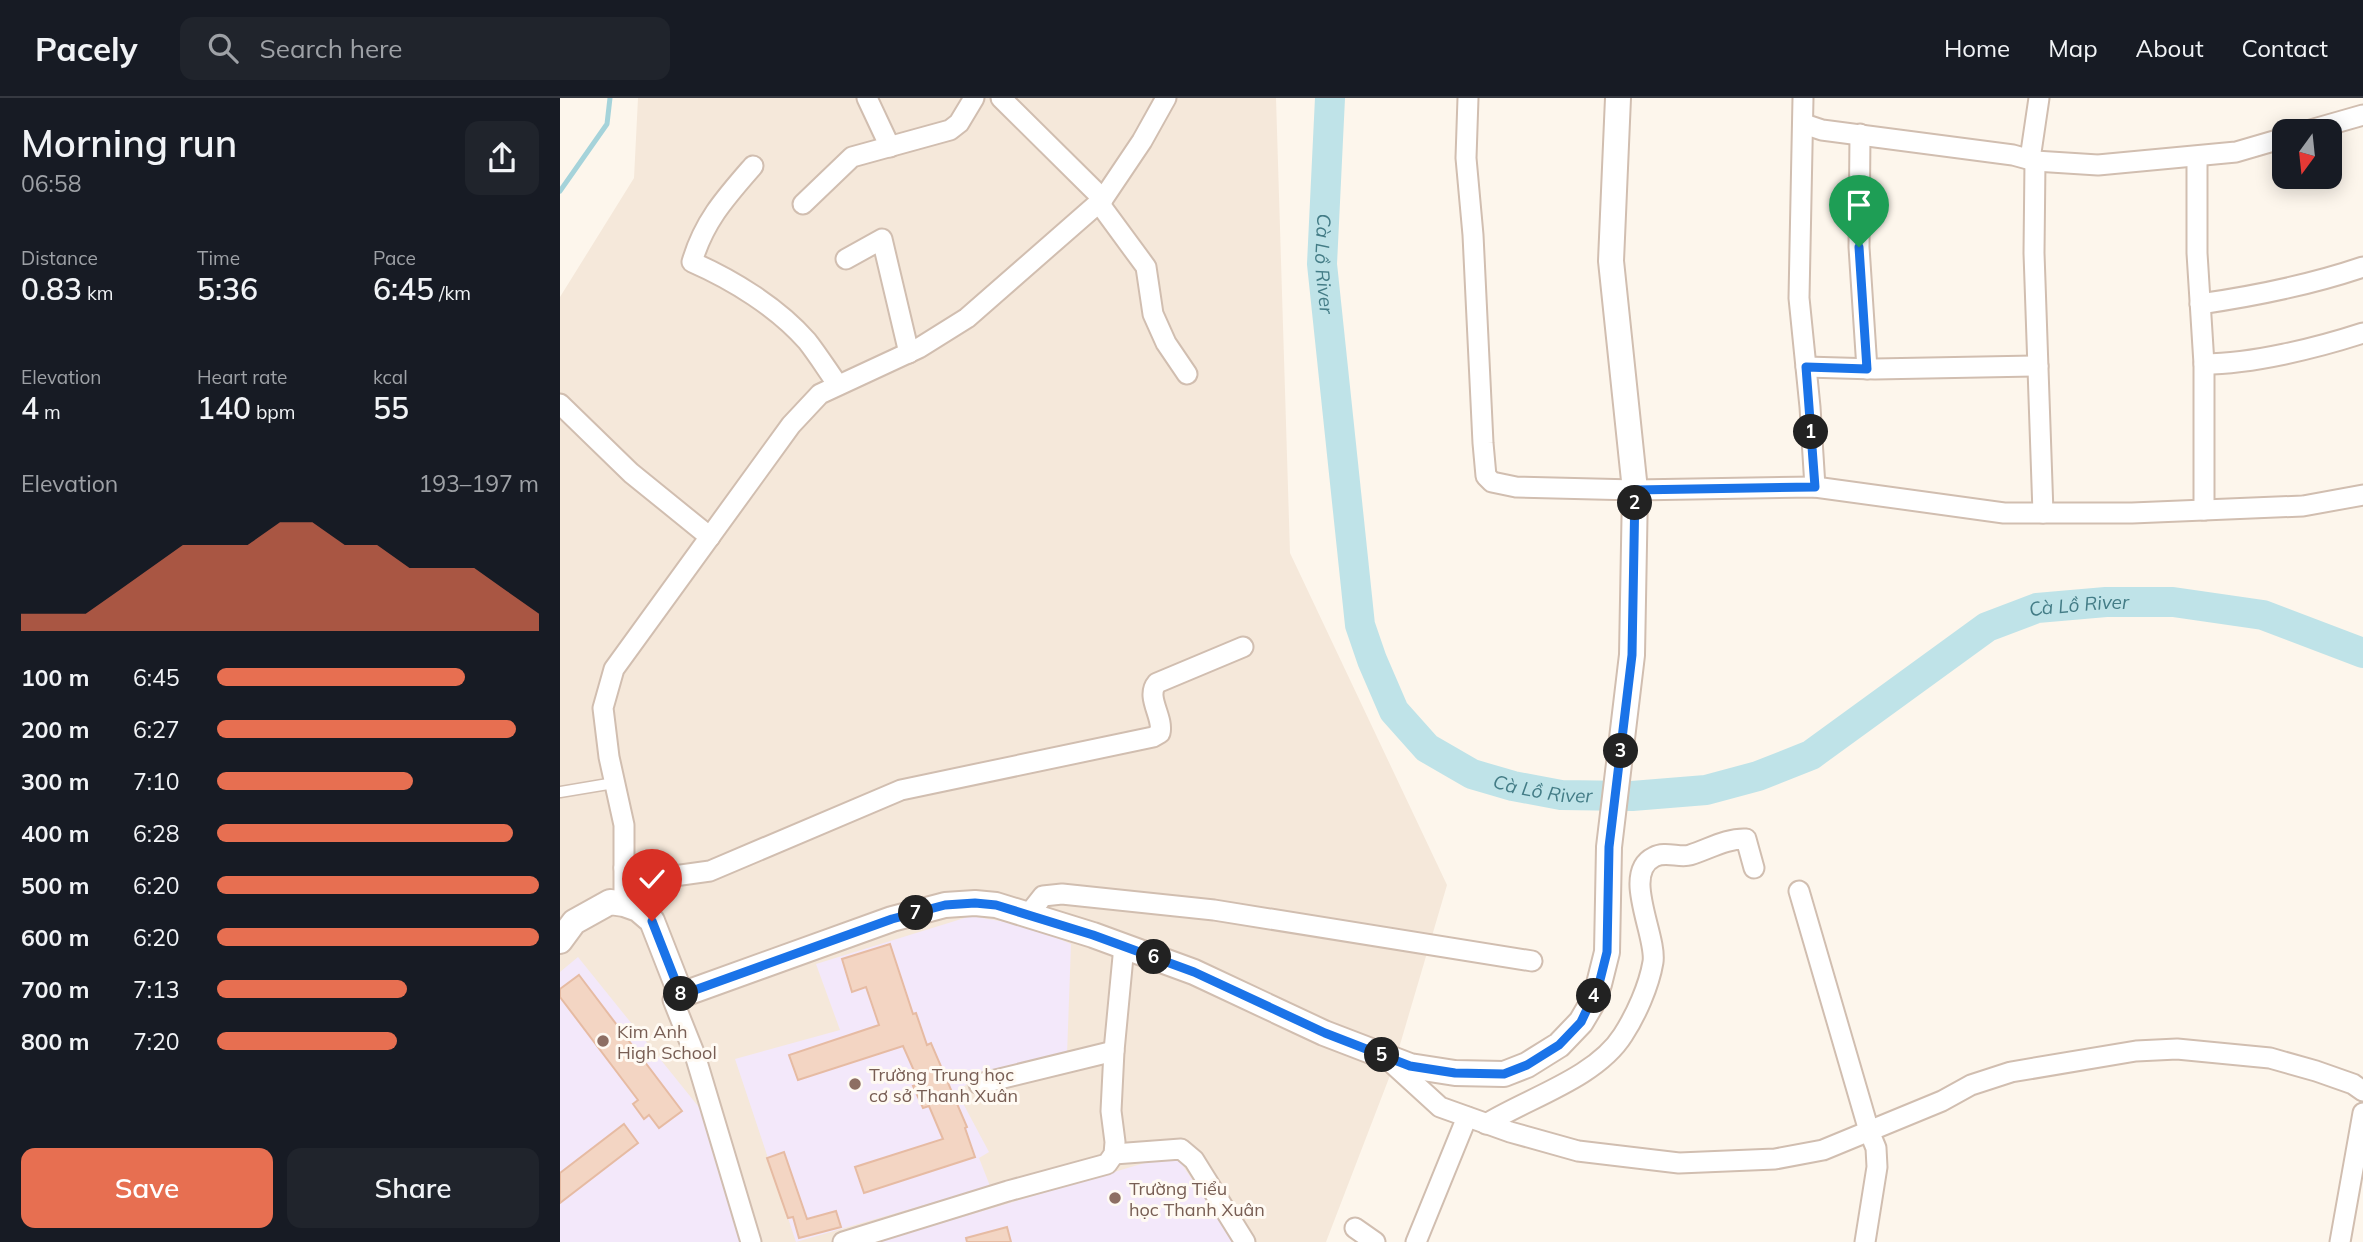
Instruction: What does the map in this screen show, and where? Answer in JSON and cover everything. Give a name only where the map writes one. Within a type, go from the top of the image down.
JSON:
[{"type":"street","points":[[867,98],[890,147]]},
{"type":"street","points":[[803,204],[852,158],[950,131],[959,123],[974,98]]},
{"type":"street","points":[[1001,98],[1101,201],[1146,267],[1153,314],[1166,343],[1187,374]]},
{"type":"street","points":[[624,904],[624,825],[609,757],[604,708],[614,669],[791,425],[821,394],[909,353],[967,318],[1101,201],[1142,141],[1166,98]]},
{"type":"street","points":[[1468,98],[1466,158],[1473,235],[1486,476],[1492,482],[1516,487],[1635,490],[1815,487],[2004,513],[2303,506],[2363,495]]},
{"type":"street","points":[[751,1242],[695,1055],[673,1000],[892,919],[945,905],[996,905],[1124,946],[1194,972],[1325,1033],[1410,1066],[1455,1073],[1504,1074],[1527,1065],[1559,1045],[1581,1022],[1599,984],[1607,952],[1609,847],[1632,655],[1635,490],[1611,261],[1618,98]]},
{"type":"street","points":[[1803,98],[1798,298],[1815,487]]},
{"type":"street","points":[[2039,98],[2033,160],[2043,513]]},
{"type":"street","points":[[2342,121],[2363,115]]},
{"type":"street","points":[[1804,124],[1822,130],[2013,155],[2033,160],[2098,165],[2236,152],[2272,142]]},
{"type":"street","points":[[1860,134],[1859,247],[1867,369]]},
{"type":"street","points":[[2197,157],[2204,364],[2204,510]]},
{"type":"street","points":[[753,166],[716,208],[695,250],[692,262],[719,274],[778,313],[806,341],[838,385]]},
{"type":"street","points":[[846,259],[882,239],[909,353]]},
{"type":"street","points":[[2200,304],[2232,300],[2329,278],[2363,267]]},
{"type":"street","points":[[2204,364],[2230,364],[2338,341],[2363,333]]},
{"type":"street","points":[[1806,367],[1867,369],[2038,366]]},
{"type":"street","points":[[560,404],[632,473],[710,537]]},
{"type":"street","points":[[624,868],[674,876],[710,871],[901,790],[1153,737],[1160,733],[1162,726],[1152,694],[1157,683],[1243,647]]},
{"type":"street","points":[[1486,1124],[1511,1108],[1566,1083],[1608,1053],[1623,1036],[1642,997],[1654,960],[1639,878],[1644,864],[1655,856],[1688,856],[1737,839],[1746,839],[1754,868]]},
{"type":"street","points":[[1799,891],[1876,1148],[1877,1167],[1865,1242]]},
{"type":"street","points":[[1028,915],[1043,896],[1073,895],[1214,910],[1532,961]]},
{"type":"street","points":[[560,941],[574,922],[610,902],[638,909],[652,921],[681,995]]},
{"type":"street","points":[[843,1242],[1008,1191],[1107,1164],[1114,1154],[1115,1142],[1111,1111],[1124,946]]},
{"type":"street","points":[[1390,1058],[1394,1065],[1440,1108],[1578,1151],[1679,1163],[1775,1159],[1823,1150],[1942,1101],[1971,1085],[2011,1072],[2136,1051],[2177,1049],[2270,1058],[2328,1075],[2353,1084],[2363,1091]]},
{"type":"street","points":[[979,1084],[1114,1051]]},
{"type":"street","points":[[2340,1242],[2363,1114]]},
{"type":"street","points":[[1416,1242],[1467,1117]]},
{"type":"street","points":[[1114,1154],[1181,1149],[1194,1160],[1245,1242]]},
{"type":"street","points":[[1355,1228],[1375,1242]]},
{"type":"lane","points":[[560,792],[614,783]]},
{"type":"shaded area","points":[[638,98],[1276,98],[1290,553],[1447,885],[1394,1065],[1326,1242],[687,1242],[560,1219],[560,297],[634,178]]},
{"type":"shaded area","name":"Trường Trung học cơ sở Thanh Xuân","points":[[971,916],[1028,926],[1071,944],[1067,1055],[977,1076],[957,1092],[989,1152],[979,1158],[990,1186],[796,1242],[735,1059],[840,1030],[816,964]]},
{"type":"shaded area","name":"Kim Anh High School","points":[[578,957],[702,1111],[741,1242],[560,1242],[560,972]]},
{"type":"shaded area","name":"Trường Tiểu học Thanh Xuân","points":[[1175,1154],[1234,1242],[878,1242]]},
{"type":"building","points":[[890,944],[913,1014],[916,1013],[927,1045],[931,1043],[967,1127],[965,1128],[975,1157],[864,1193],[855,1167],[943,1139],[929,1106],[923,1108],[913,1086],[920,1084],[903,1046],[798,1080],[789,1055],[879,1025],[866,987],[852,992],[842,959]]},
{"type":"building","points":[[579,975],[682,1111],[659,1128],[649,1115],[644,1119],[633,1104],[638,1100],[560,997],[560,989]]},
{"type":"building","points":[[624,1124],[638,1143],[560,1203],[560,1173]]},
{"type":"building","points":[[784,1152],[807,1219],[836,1211],[841,1227],[799,1238],[793,1217],[788,1218],[767,1158]]},
{"type":"building","points":[[1007,1227],[1011,1242],[967,1242],[966,1238]]},
{"type":"waterway","points":[[560,191],[607,124],[610,98]]},
{"type":"waterway","name":"Cà Lồ River","points":[[1330,98],[1322,264],[1360,625],[1394,711],[1427,748],[1472,774],[1513,786],[1561,795],[1632,796],[1706,790],[1758,776],[1811,755],[1987,627],[2037,608],[2106,602],[2173,602],[2263,615],[2363,653]]},
{"type":"place","name":"Kim Anh High School","points":[[603,1041]]},
{"type":"place","name":"Trường Trung học cơ sở Thanh Xuân","points":[[855,1084]]},
{"type":"place","name":"Trường Tiểu học Thanh Xuân","points":[[1115,1198]]},
{"type":"route","points":[[652,921],[681,995],[892,919],[945,905],[975,903],[996,905],[1093,935],[1194,972],[1325,1033],[1410,1066],[1455,1073],[1504,1074],[1547,1054],[1581,1022],[1599,984],[1607,952],[1609,847],[1632,655],[1635,490],[1815,487],[1806,367],[1867,369],[1859,247]]}]
